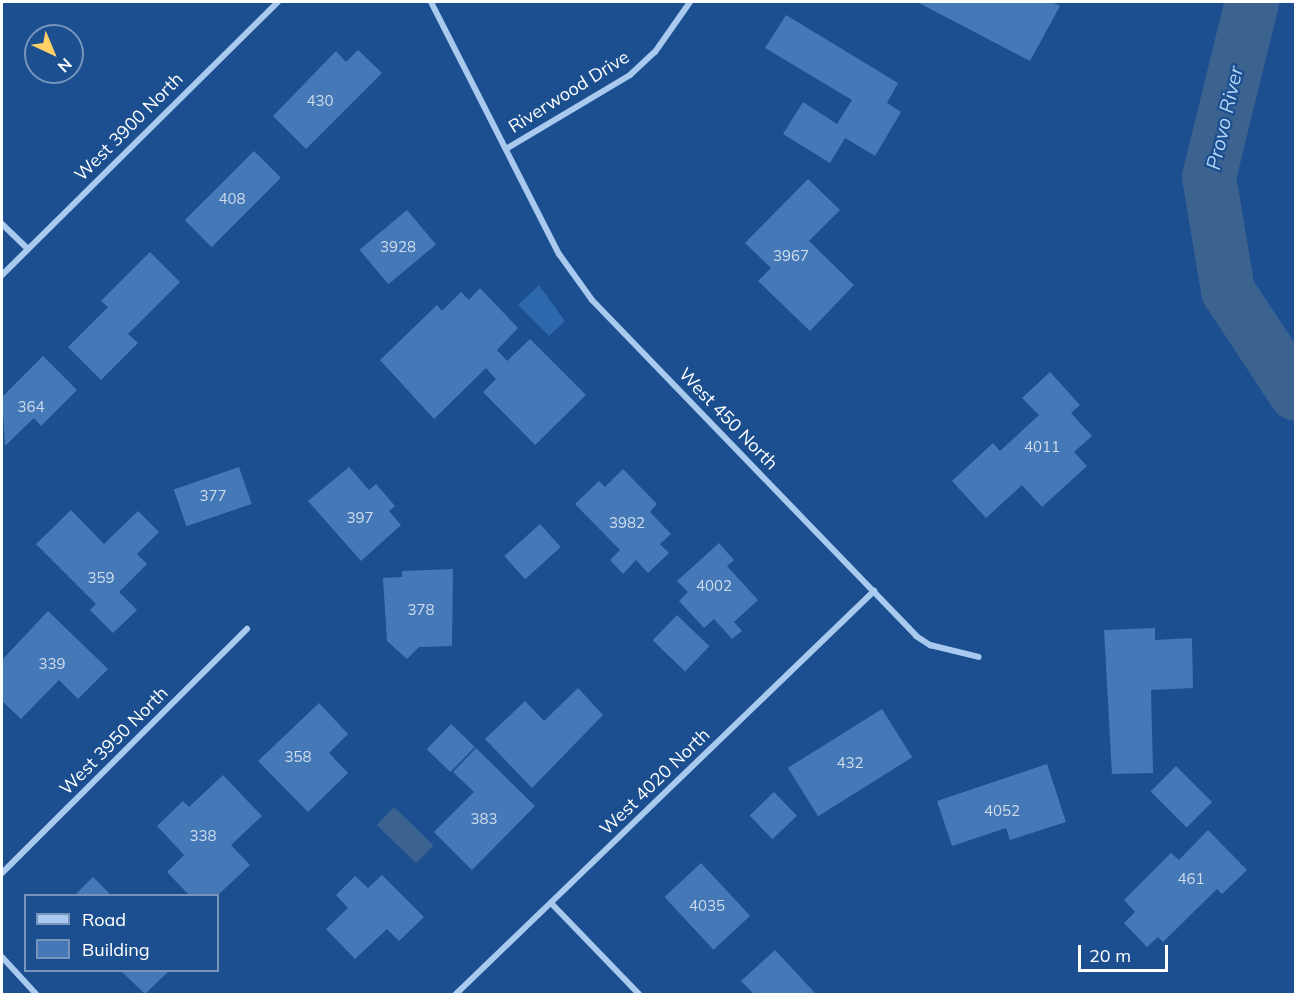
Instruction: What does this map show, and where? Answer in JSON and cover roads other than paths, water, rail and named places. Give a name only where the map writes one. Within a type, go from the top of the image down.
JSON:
[{"type":"street","name":"West 3900 North","points":[[2,275],[278,2]]},
{"type":"street","name":"West 450 North","points":[[431,2],[559,254],[592,300],[873,591],[930,645],[979,657]]},
{"type":"street","name":"Riverwood Drive","points":[[506,149],[630,75],[655,52],[690,2]]},
{"type":"street","points":[[2,224],[28,249]]},
{"type":"street","name":"West 4020 North","points":[[456,994],[873,591]]},
{"type":"street","name":"West 3950 North","points":[[2,873],[247,629]]},
{"type":"street","points":[[551,903],[639,994]]},
{"type":"street","points":[[2,957],[36,994]]},
{"type":"waterway","name":"Provo River","points":[[1252,2],[1209,177],[1228,291],[1296,394]]}]
